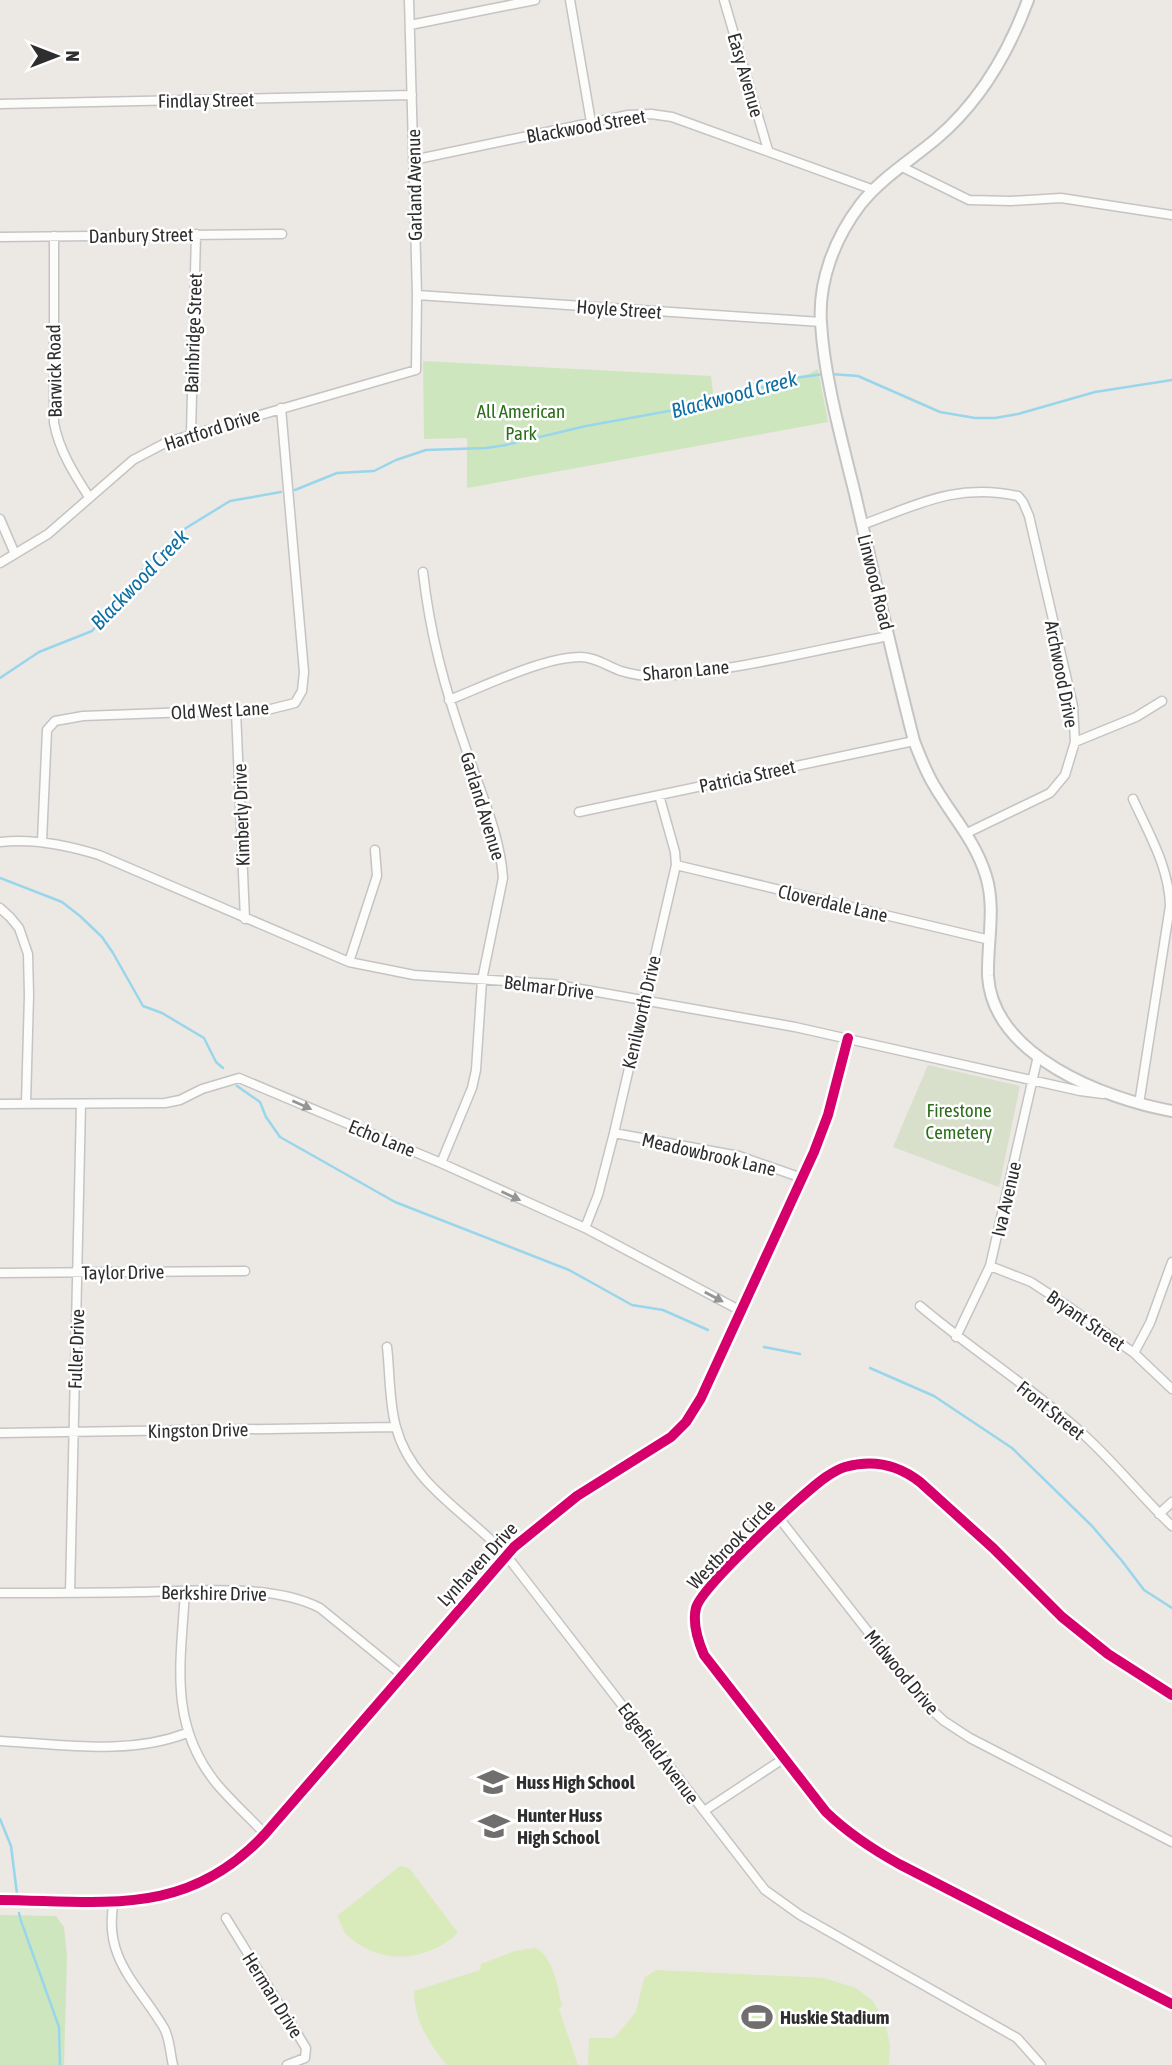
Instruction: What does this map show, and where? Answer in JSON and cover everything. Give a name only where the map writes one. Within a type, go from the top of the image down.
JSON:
[{"type":"main road","name":"Linwood Road","points":[[1028,0],[999,66],[978,97],[959,118],[874,190],[848,222],[833,252],[825,284],[821,322],[834,399],[862,525],[915,740],[931,780],[967,833],[980,857],[987,879],[991,898],[988,975],[993,1003],[1010,1032],[1038,1056],[1112,1095],[1172,1111]]},
{"type":"street","name":"Garland Avenue","points":[[409,0],[417,295],[416,370]]},
{"type":"street","points":[[410,25],[535,0]]},
{"type":"street","points":[[570,0],[591,122]]},
{"type":"street","name":"Easy Avenue","points":[[724,0],[768,150]]},
{"type":"street","name":"Findlay Street","points":[[0,104],[412,95]]},
{"type":"street","name":"Blackwood Street","points":[[412,160],[628,115],[663,115],[768,150],[874,190]]},
{"type":"street","points":[[902,167],[969,200],[1061,198],[1172,215]]},
{"type":"street","name":"Bainbridge Street","points":[[191,433],[196,234]]},
{"type":"street","name":"Danbury Street","points":[[0,237],[282,234]]},
{"type":"street","name":"Barwick Road","points":[[54,236],[54,423],[62,448],[89,497]]},
{"type":"street","name":"Hoyle Street","points":[[417,295],[821,322]]},
{"type":"street","name":"Hartford Drive","points":[[0,563],[48,534],[133,460],[167,442],[416,370]]},
{"type":"street","name":"Old West Lane","points":[[42,841],[47,730],[55,721],[83,716],[271,709],[295,703],[302,691],[304,672],[281,408]]},
{"type":"street","name":"Archwood Drive","points":[[862,525],[934,499],[967,491],[1018,496],[1023,502],[1073,706],[1075,742],[1065,775],[1050,793],[967,833]]},
{"type":"street","points":[[0,519],[15,554]]},
{"type":"street","name":"Garland Avenue","points":[[423,572],[428,619],[449,700],[502,862],[502,894],[482,980],[476,1070],[472,1088],[441,1163]]},
{"type":"street","name":"Sharon Lane","points":[[449,700],[513,674],[564,659],[594,659],[623,672],[658,676],[722,668],[889,636]]},
{"type":"street","points":[[1075,742],[1136,717],[1162,701]]},
{"type":"street","name":"Kimberly Drive","points":[[236,711],[245,919]]},
{"type":"street","name":"Patricia Street","points":[[579,812],[915,740]]},
{"type":"street","name":"Kenilworth Drive","points":[[585,1228],[598,1195],[614,1133],[676,865],[659,795]]},
{"type":"street","points":[[1133,799],[1168,879],[1170,906],[1169,937],[1139,1104]]},
{"type":"street","name":"Belmar Drive","points":[[0,842],[42,841],[99,855],[349,962],[414,975],[552,984],[848,1038],[1033,1081],[1112,1095]]},
{"type":"street","points":[[349,962],[377,876],[375,850]]},
{"type":"street","name":"Cloverdale Lane","points":[[676,865],[990,940]]},
{"type":"street","points":[[0,908],[19,928],[28,954],[26,1104]]},
{"type":"street","name":"Lynhaven Drive","points":[[0,1900],[114,1901],[164,1896],[200,1884],[225,1871],[265,1834],[506,1555],[534,1529],[577,1496],[646,1454],[680,1429],[701,1398],[802,1178],[825,1124],[848,1038]]},
{"type":"street","name":"Iva Avenue","points":[[956,1336],[990,1266],[1038,1056]]},
{"type":"street","name":"Echo Lane","points":[[0,1104],[150,1104],[180,1101],[202,1089],[239,1078],[441,1163],[585,1228],[741,1311]]},
{"type":"street","name":"Fuller Drive","points":[[69,1593],[81,1104]]},
{"type":"street","name":"Meadowbrook Lane","points":[[614,1133],[739,1156],[802,1178]]},
{"type":"street","points":[[1134,1353],[1168,1287],[1172,1262]]},
{"type":"street","name":"Bryant Street","points":[[990,1266],[1031,1282],[1134,1353],[1172,1389]]},
{"type":"street","name":"Taylor Drive","points":[[0,1273],[245,1271]]},
{"type":"street","name":"Front Street","points":[[920,1306],[1080,1431],[1114,1463],[1172,1526]]},
{"type":"street","name":"Edgefield Avenue","points":[[387,1347],[396,1427],[414,1465],[430,1485],[490,1537],[506,1555],[765,1890],[783,1904],[1011,2034],[1026,2046],[1041,2065]]},
{"type":"street","name":"Kingston Drive","points":[[0,1433],[396,1427]]},
{"type":"street","name":"Westbrook Circle","points":[[1172,1695],[1108,1654],[1062,1617],[993,1548],[920,1482],[904,1471],[874,1462],[836,1471],[825,1477],[706,1590],[695,1610],[698,1643],[704,1655],[826,1812],[867,1847],[1172,2004]]},
{"type":"street","points":[[1159,1514],[1172,1502]]},
{"type":"street","name":"Midwood Drive","points":[[779,1518],[923,1702],[944,1721],[970,1738],[1172,1842]]},
{"type":"street","points":[[186,1591],[181,1691],[187,1733],[197,1755],[216,1783],[265,1834]]},
{"type":"street","name":"Berkshire Drive","points":[[0,1593],[186,1591],[282,1594],[308,1602],[342,1624],[401,1674]]},
{"type":"street","points":[[0,1741],[124,1747],[148,1745],[187,1733]]},
{"type":"street","points":[[704,1811],[783,1759]]},
{"type":"street","points":[[114,1901],[110,1930],[113,1946],[130,1978],[166,2031],[173,2065]]},
{"type":"street","name":"Herman Drive","points":[[226,1918],[306,2048],[305,2057],[287,2065]]},
{"type":"green space","name":"All American Park","points":[[423,361],[711,376],[714,403],[818,369],[828,422],[467,488],[467,438],[424,439]]},
{"type":"green space","name":"Firestone Cemetery","points":[[928,1065],[1020,1086],[999,1187],[893,1147]]},
{"type":"green space","points":[[400,1866],[409,1868],[458,1933],[446,1943],[418,1955],[388,1956],[373,1952],[346,1933],[337,1916]]},
{"type":"green space","points":[[0,1915],[56,1916],[64,1927],[67,1957],[64,2065],[0,2065]]},
{"type":"green space","points":[[535,1948],[547,1958],[554,1973],[562,2005],[559,2009],[578,2065],[447,2065],[424,2031],[417,2012],[414,1991],[480,1970],[481,1964],[515,1951]]},
{"type":"green space","name":"Huskie Stadium","points":[[656,1970],[824,1978],[856,1988],[873,2001],[885,2022],[890,2045],[889,2065],[588,2065],[589,2038],[614,2038],[636,2012],[644,1978]]},
{"type":"waterway","name":"Blackwood Creek","points":[[295,490],[337,473],[374,471],[426,450],[506,445],[586,426],[713,403],[787,379],[824,374]]},
{"type":"waterway","name":"Blackwood Creek","points":[[831,374],[858,376],[940,412],[975,418],[1018,414],[1095,392],[1172,380]]},
{"type":"waterway","name":"Blackwood Creek","points":[[0,678],[39,652],[92,631],[151,560],[186,528],[230,501],[281,492]]},
{"type":"waterway","points":[[0,878],[62,902],[80,916],[102,937],[143,1006],[162,1013],[204,1038],[216,1062],[223,1068]]},
{"type":"waterway","points":[[237,1086],[260,1102],[266,1117],[280,1137],[395,1202],[569,1270],[632,1305],[663,1310],[708,1330]]},
{"type":"waterway","points":[[764,1347],[800,1354]]},
{"type":"waterway","points":[[870,1368],[934,1396],[1012,1448],[1092,1526],[1144,1590],[1172,1608]]},
{"type":"waterway","points":[[0,1819],[11,1846],[17,1894]]},
{"type":"waterway","points":[[19,1913],[59,2027],[60,2065]]},
{"type":"cycle path","points":[[0,1900],[109,1902],[142,1899],[174,1892],[205,1880],[235,1861],[265,1834],[514,1547],[577,1496],[671,1437],[686,1422],[701,1398],[814,1152],[828,1115],[848,1038]]},
{"type":"cycle path","points":[[1172,1695],[1108,1654],[1062,1617],[993,1548],[920,1482],[894,1467],[875,1463],[840,1469],[814,1486],[734,1561],[702,1597],[696,1608],[695,1626],[704,1655],[826,1812],[843,1827],[899,1864],[1172,2004]]},
{"type":"place","name":"Huss High School","points":[[493,1782]]},
{"type":"place","name":"Hunter Huss High School","points":[[494,1826]]},
{"type":"place","name":"Huskie Stadium","points":[[757,2017]]}]
